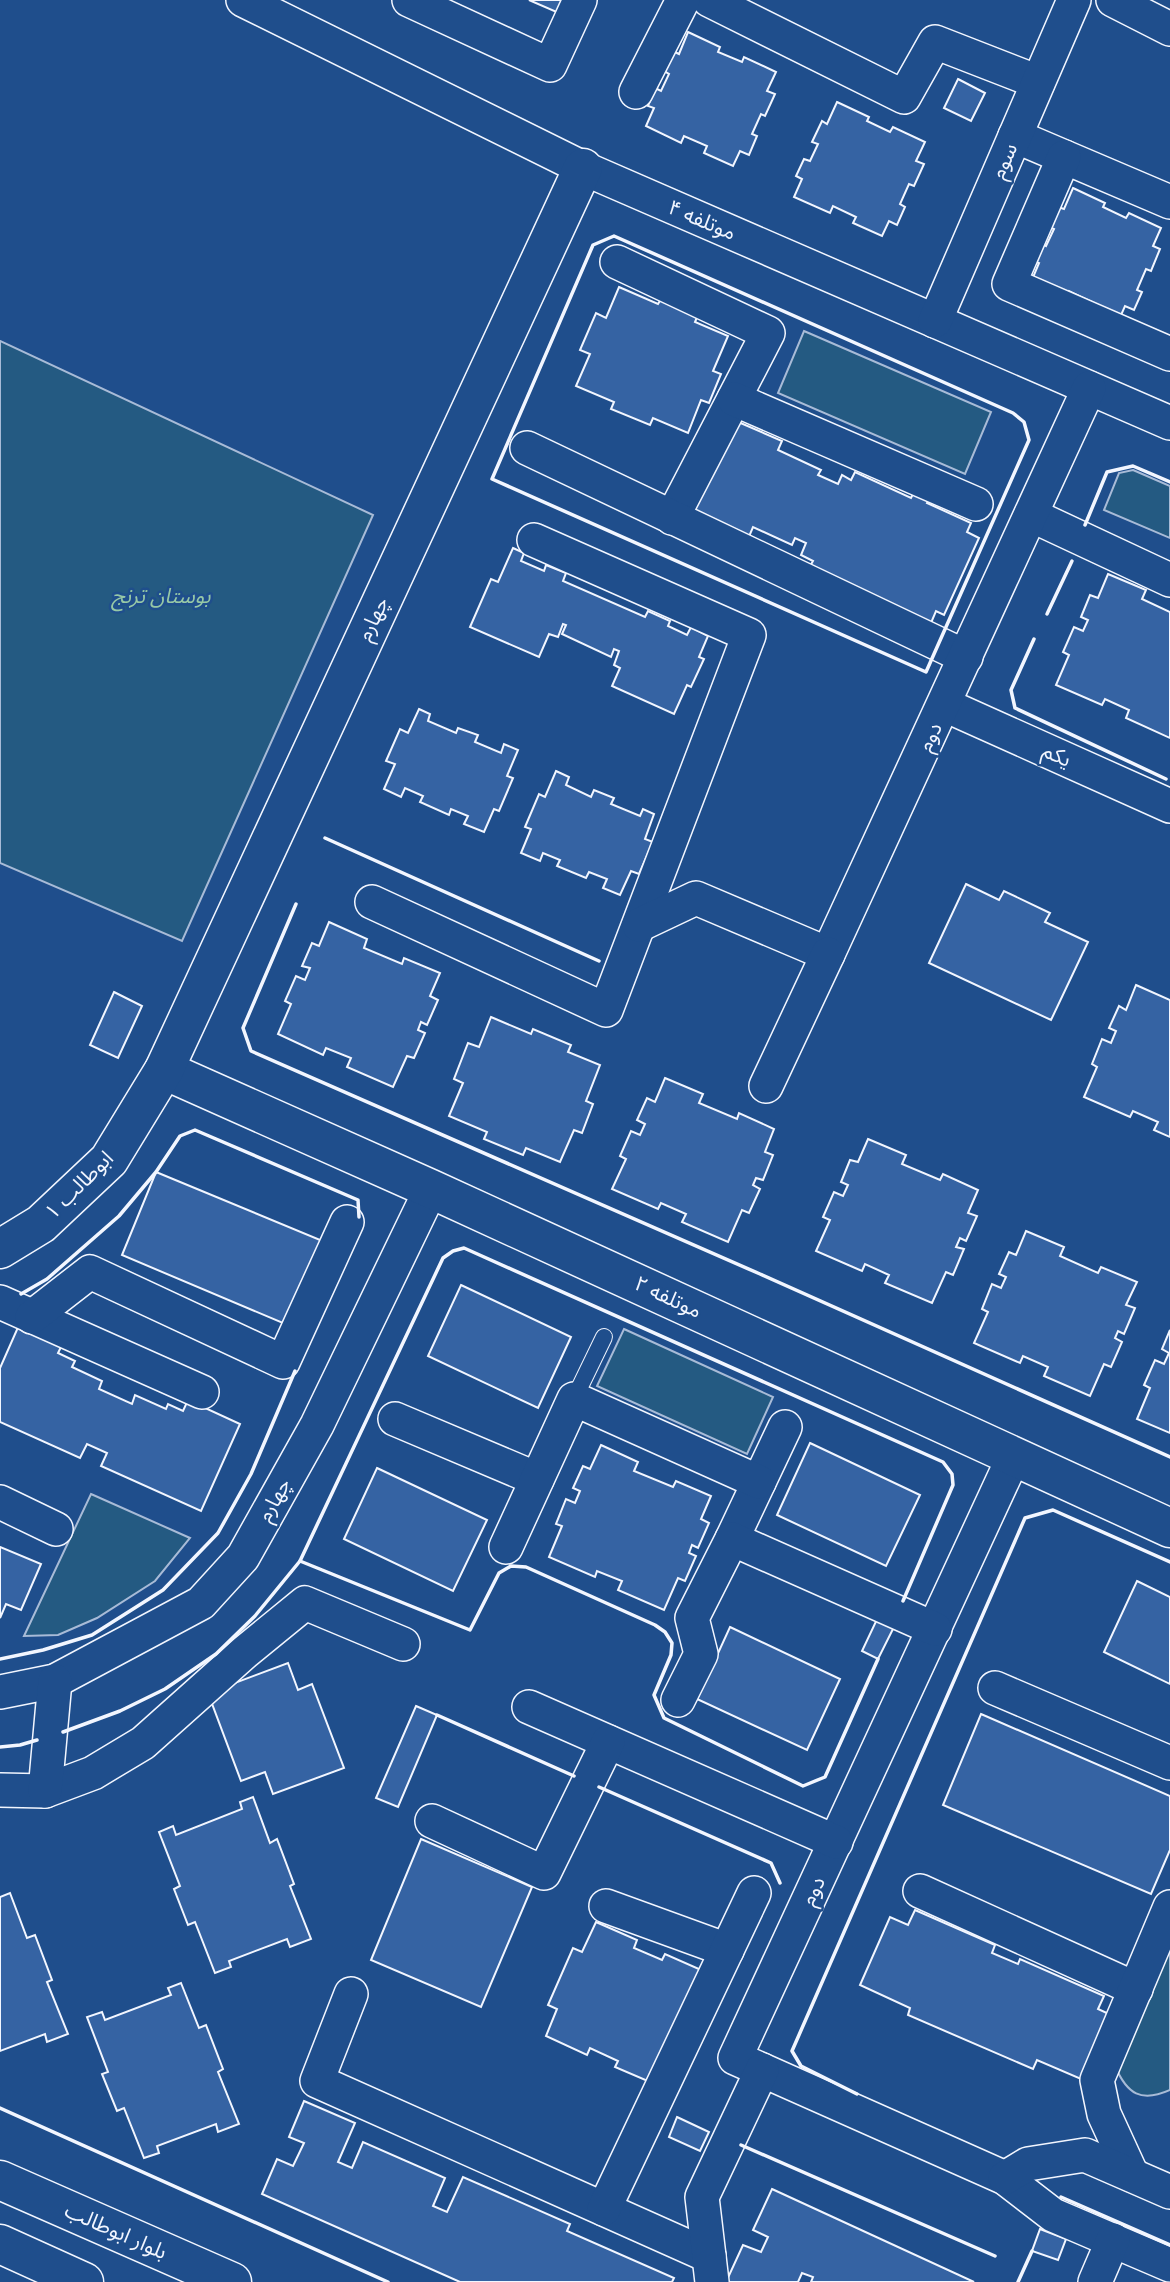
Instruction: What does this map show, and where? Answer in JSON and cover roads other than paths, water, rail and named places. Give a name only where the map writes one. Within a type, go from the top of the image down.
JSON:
[{"type":"street","name":"موتلفه ۴","points":[[243,0],[583,168],[1170,423]]},
{"type":"street","points":[[409,0],[550,65],[580,0]]},
{"type":"street","points":[[636,92],[683,0]]},
{"type":"street","points":[[709,0],[904,97],[934,42],[1038,82]]},
{"type":"street","name":"سوم","points":[[935,321],[1074,0]]},
{"type":"street","points":[[1123,2],[1170,29]]},
{"type":"street","points":[[1015,136],[1170,202]]},
{"type":"street","points":[[1064,157],[1009,284],[1170,354]]},
{"type":"street","name":"چهارم","points":[[164,1070],[583,168]]},
{"type":"street","points":[[617,262],[768,333],[673,518]]},
{"type":"street","name":"دوم","points":[[766,1086],[945,705],[1089,388]]},
{"type":"street","points":[[734,399],[976,504]]},
{"type":"street","points":[[527,448],[966,657]]},
{"type":"street","points":[[1031,515],[1170,580]]},
{"type":"street","points":[[372,902],[606,1010],[749,635],[534,540]]},
{"type":"street","name":"یکم","points":[[945,705],[1170,806]]},
{"type":"street","points":[[639,925],[696,898],[828,954]]},
{"type":"street","name":"موتلفه ۲","points":[[164,1070],[431,1189],[1170,1528]]},
{"type":"street","name":"ابوطالب ۱","points":[[0,1249],[41,1224],[109,1160],[164,1070]]},
{"type":"street","name":"چهارم","points":[[0,1692],[55,1681],[201,1603],[243,1557],[317,1425],[431,1189]]},
{"type":"street","points":[[32,1317],[90,1272],[283,1362],[347,1222]]},
{"type":"street","points":[[0,1303],[202,1392]]},
{"type":"street","points":[[506,1547],[574,1399],[759,1482]]},
{"type":"street","points":[[395,1419],[537,1479]]},
{"type":"street","points":[[678,1700],[701,1654],[692,1618],[785,1427]]},
{"type":"street","name":"دوم","points":[[1014,1456],[735,2058],[1004,2178],[1053,2215],[1170,2265]]},
{"type":"street","points":[[0,1502],[56,1529]]},
{"type":"street","points":[[732,1539],[934,1629]]},
{"type":"street","points":[[0,1790],[45,1791],[93,1773],[143,1743],[245,1652],[305,1603],[403,1644]]},
{"type":"street","points":[[45,1791],[55,1681]]},
{"type":"street","points":[[995,1688],[1170,1763]]},
{"type":"street","points":[[529,1707],[836,1842]]},
{"type":"street","points":[[432,1821],[544,1873],[608,1742]]},
{"type":"street","points":[[920,1891],[1136,1989]]},
{"type":"street","points":[[604,2209],[754,1893]]},
{"type":"street","points":[[606,1906],[727,1950]]},
{"type":"street","points":[[1132,2175],[1104,2114],[1097,2080],[1170,1907]]},
{"type":"street","points":[[351,1994],[317,2081],[604,2209],[710,2269]]},
{"type":"street","points":[[710,2269],[702,2197],[761,2070]]},
{"type":"street","points":[[1004,2178],[1028,2164],[1085,2155],[1170,2192]]},
{"type":"street","name":"بلوار ابوطالب","points":[[0,2180],[232,2282]]},
{"type":"street","points":[[1095,2282],[1113,2240]]},
{"type":"street","points":[[0,2244],[85,2282]]},
{"type":"lane","points":[[574,1399],[604,1337]]},
{"type":"park label","name":"بوستان ترنج","points":[[161,596]]}]
